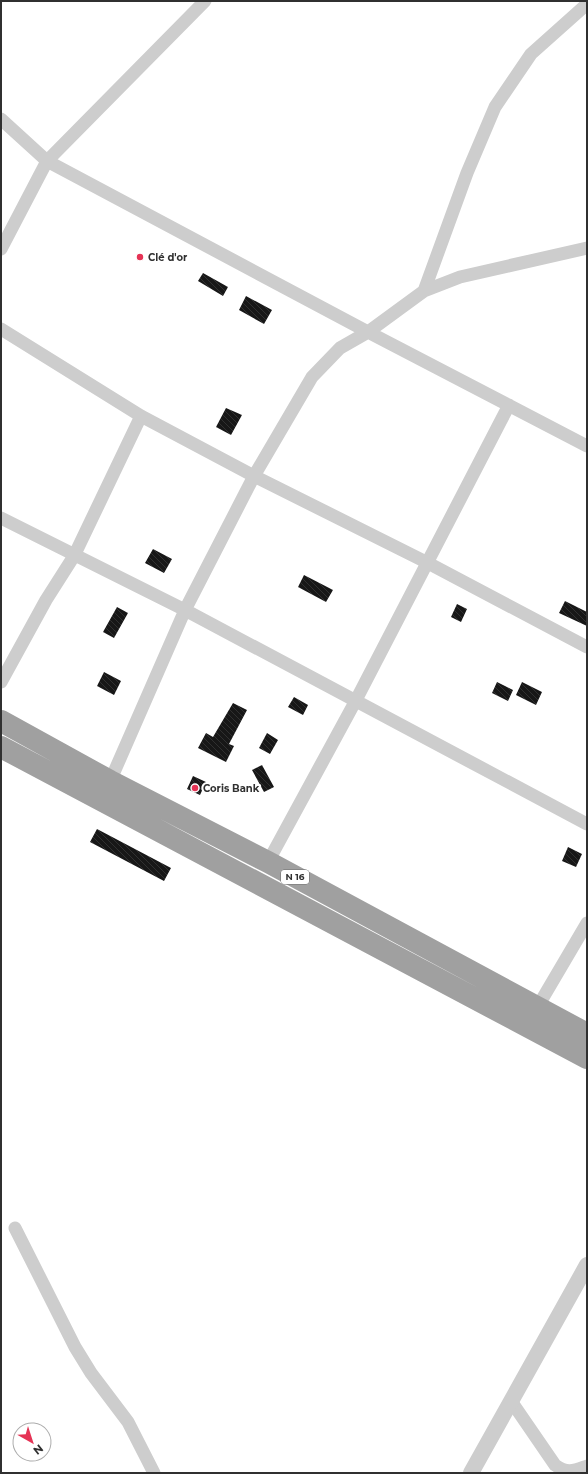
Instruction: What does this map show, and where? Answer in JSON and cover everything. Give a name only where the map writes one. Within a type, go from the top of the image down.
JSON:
[{"type":"highway","name":"N 16","points":[[1,721],[177,839],[587,1058]]},
{"type":"highway","name":"N 16","points":[[1,747],[268,862],[587,1034]]},
{"type":"street","points":[[1,249],[47,161],[205,1]]},
{"type":"street","points":[[424,291],[467,174],[495,107],[531,54],[587,4]]},
{"type":"street","points":[[1,119],[47,161],[368,332],[587,446]]},
{"type":"street","points":[[105,791],[185,610],[254,476],[312,377],[340,348],[368,332],[424,291],[460,278],[587,248]]},
{"type":"street","points":[[1,329],[141,416],[254,476],[428,563],[587,646]]},
{"type":"street","points":[[268,862],[355,702],[509,405]]},
{"type":"street","points":[[1,682],[46,600],[74,556],[141,416]]},
{"type":"street","points":[[1,518],[74,556],[185,610],[355,702],[587,824]]},
{"type":"street","points":[[526,1026],[587,924]]},
{"type":"street","points":[[15,1228],[75,1347],[91,1373],[128,1422],[154,1473]]},
{"type":"street","points":[[471,1473],[587,1265]]},
{"type":"street","points":[[511,1401],[555,1465],[563,1471],[587,1466]]},
{"type":"building","points":[[203,273],[228,287],[223,296],[198,281]]},
{"type":"building","points":[[246,296],[272,310],[264,324],[239,310]]},
{"type":"building","points":[[226,408],[242,415],[231,435],[216,427]]},
{"type":"building","points":[[153,549],[172,559],[164,573],[145,563]]},
{"type":"building","points":[[304,575],[333,590],[326,602],[298,587]]},
{"type":"building","points":[[565,601],[587,612],[587,626],[559,613]]},
{"type":"building","points":[[457,604],[467,609],[461,622],[451,617]]},
{"type":"building","points":[[117,607],[128,613],[114,638],[103,632]]},
{"type":"building","points":[[104,672],[121,681],[114,695],[97,686]]},
{"type":"building","points":[[497,682],[513,690],[508,701],[492,693]]},
{"type":"building","points":[[522,682],[542,692],[536,705],[516,695]]},
{"type":"building","points":[[294,697],[308,705],[303,715],[288,707]]},
{"type":"building","points":[[233,703],[247,710],[229,744],[234,746],[226,762],[198,748],[206,733],[213,737]]},
{"type":"building","points":[[267,733],[278,740],[270,754],[259,748]]},
{"type":"building","points":[[262,765],[274,787],[264,792],[252,770]]},
{"type":"building","points":[[193,776],[206,782],[200,795],[187,789]]},
{"type":"building","points":[[97,829],[171,868],[164,881],[90,842]]},
{"type":"building","points":[[568,847],[582,854],[576,867],[562,861]]},
{"type":"place","name":"Clé d'or","points":[[140,257]]},
{"type":"place","name":"Coris Bank","points":[[195,788]]}]
